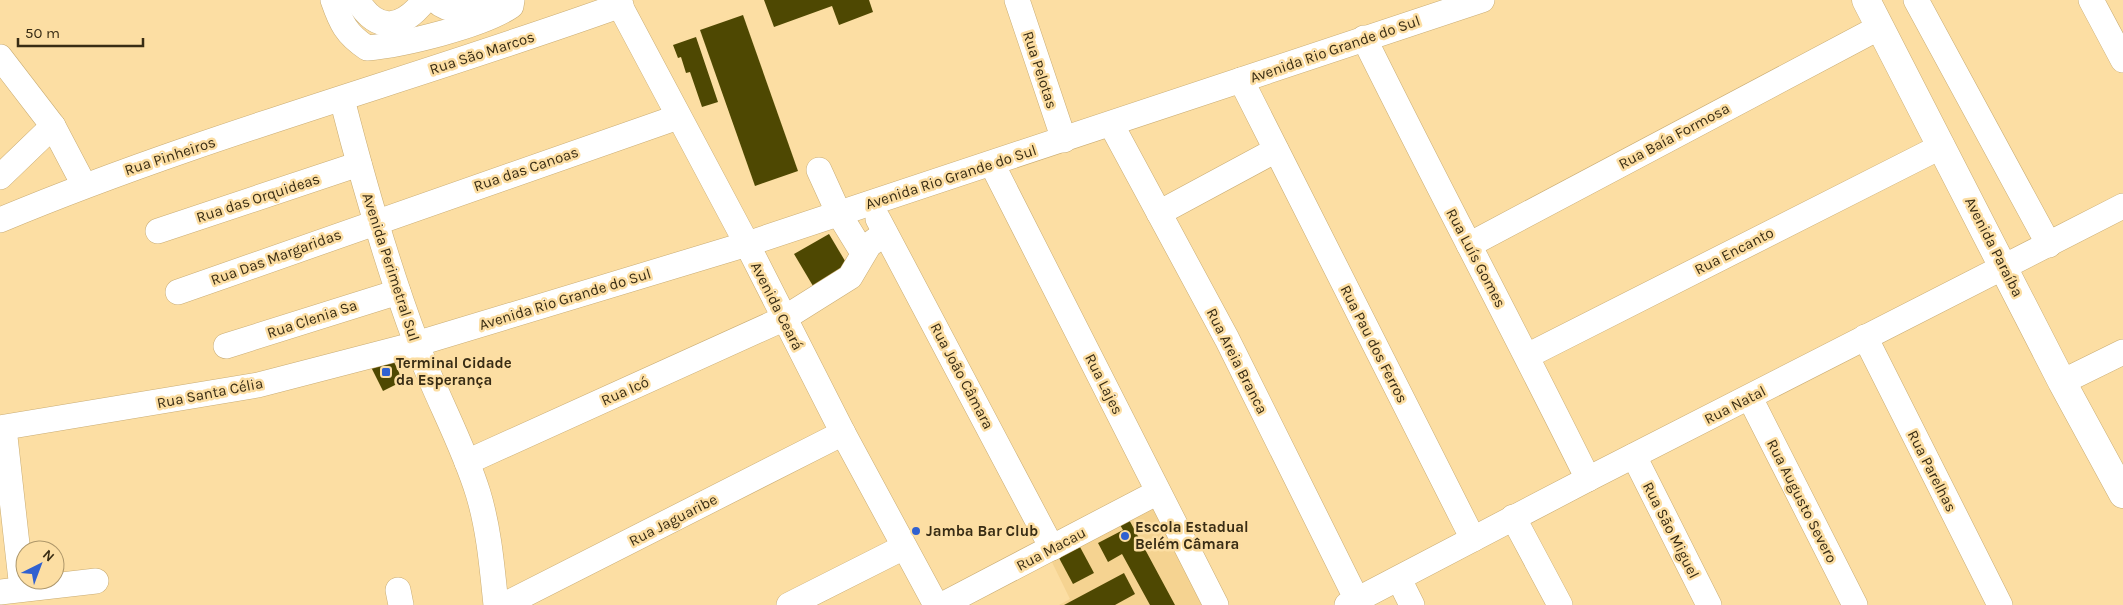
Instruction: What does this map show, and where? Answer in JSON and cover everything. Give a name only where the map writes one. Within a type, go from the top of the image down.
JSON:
[{"type":"main road","name":"Avenida Paraíba","points":[[1866,0],[2062,382],[2123,494]]},
{"type":"street","points":[[333,0],[339,19],[350,37],[367,48],[416,39],[476,22],[500,14],[511,6],[512,0]]},
{"type":"street","points":[[357,0],[372,18],[388,25],[398,24],[407,18],[425,0]]},
{"type":"street","points":[[434,0],[446,8],[462,11],[497,0]]},
{"type":"street","points":[[1916,0],[2049,245]]},
{"type":"street","points":[[2091,0],[2123,60]]},
{"type":"street","name":"Rua São Marcos","points":[[342,99],[619,2]]},
{"type":"street","name":"Avenida Ceará","points":[[619,2],[678,117],[747,244],[842,434],[936,605]]},
{"type":"street","name":"Rua Pelotas","points":[[1024,2],[1064,140]]},
{"type":"street","name":"Avenida Rio Grande do Sul","points":[[416,344],[747,244],[871,204],[1472,2]]},
{"type":"street","name":"Rua Baía Formosa","points":[[1469,245],[1880,27]]},
{"type":"street","name":"Rua Luís Gomes","points":[[1364,38],[1588,479]]},
{"type":"street","points":[[0,56],[53,126],[84,185]]},
{"type":"street","name":"Rua Pau dos Ferros","points":[[1241,80],[1473,539]]},
{"type":"street","name":"Avenida Perimetral Sul","points":[[342,99],[374,222],[398,292],[416,344],[467,462],[478,493],[486,525],[496,605]]},
{"type":"street","name":"Rua Pinheiros","points":[[0,220],[84,185],[342,99]]},
{"type":"street","name":"Rua das Canoas","points":[[374,222],[678,117]]},
{"type":"street","name":"Rua Areia Branca","points":[[1111,124],[1227,339],[1352,602]]},
{"type":"street","points":[[0,177],[53,126]]},
{"type":"street","name":"Rua Encanto","points":[[1527,356],[1942,146]]},
{"type":"street","points":[[1159,213],[1276,150]]},
{"type":"street","name":"Rua das Orquideas","points":[[158,232],[359,164]]},
{"type":"street","name":"Rua Lajes","points":[[992,164],[1216,605]]},
{"type":"street","points":[[818,170],[840,214],[863,253]]},
{"type":"street","name":"Rua João Câmara","points":[[871,204],[1052,548]]},
{"type":"street","name":"Rua Natal","points":[[1352,602],[1588,479],[2123,206]]},
{"type":"street","name":"Rua Das Margaridas","points":[[178,292],[374,222]]},
{"type":"street","name":"Rua Icó","points":[[467,462],[783,319],[850,277],[869,245],[886,233]]},
{"type":"street","name":"Rua Clenia Sa","points":[[226,346],[398,292]]},
{"type":"street","name":"Rua Parelhas","points":[[1865,337],[2000,605]]},
{"type":"street","name":"Rua Santa Célia","points":[[2,428],[258,385],[416,344]]},
{"type":"street","points":[[2062,382],[2123,352]]},
{"type":"street","name":"Rua Augusto Severo","points":[[1750,398],[1855,605]]},
{"type":"street","points":[[2,428],[11,591],[96,582]]},
{"type":"street","name":"Rua Jaguaribe","points":[[504,605],[842,434]]},
{"type":"street","name":"Rua São Miguel","points":[[1634,456],[1709,605]]},
{"type":"street","name":"Rua Macau","points":[[942,605],[1158,492]]},
{"type":"street","points":[[1513,518],[1560,605]]},
{"type":"street","points":[[789,605],[904,547]]},
{"type":"street","points":[[1399,579],[1412,605]]},
{"type":"shaded area","name":"Escola Estadual Belém Câmara","points":[[1149,501],[1203,605],[1059,605],[1070,599],[1048,554]]},
{"type":"building","points":[[764,0],[869,0],[873,12],[839,25],[832,6],[774,27]]},
{"type":"building","points":[[743,15],[798,171],[755,186],[700,30]]},
{"type":"building","points":[[696,37],[718,102],[702,107],[690,72],[686,73],[681,57],[678,58],[673,45]]},
{"type":"building","points":[[829,234],[851,271],[816,291],[794,254]]},
{"type":"building","name":"Terminal Cidade da Esperança","points":[[368,361],[394,362],[403,381],[383,391]]},
{"type":"building","points":[[1126,514],[1175,605],[1150,605],[1122,554],[1108,562],[1098,543],[1123,530],[1116,518]]},
{"type":"building","points":[[1080,547],[1094,573],[1073,584],[1059,558]]},
{"type":"building","points":[[1124,573],[1135,594],[1115,605],[1064,605]]},
{"type":"place","name":"Terminal Cidade da Esperança","points":[[386,372]]},
{"type":"place","name":"Jamba Bar Club","points":[[916,531]]},
{"type":"place","name":"Escola Estadual Belém Câmara","points":[[1125,536]]}]
